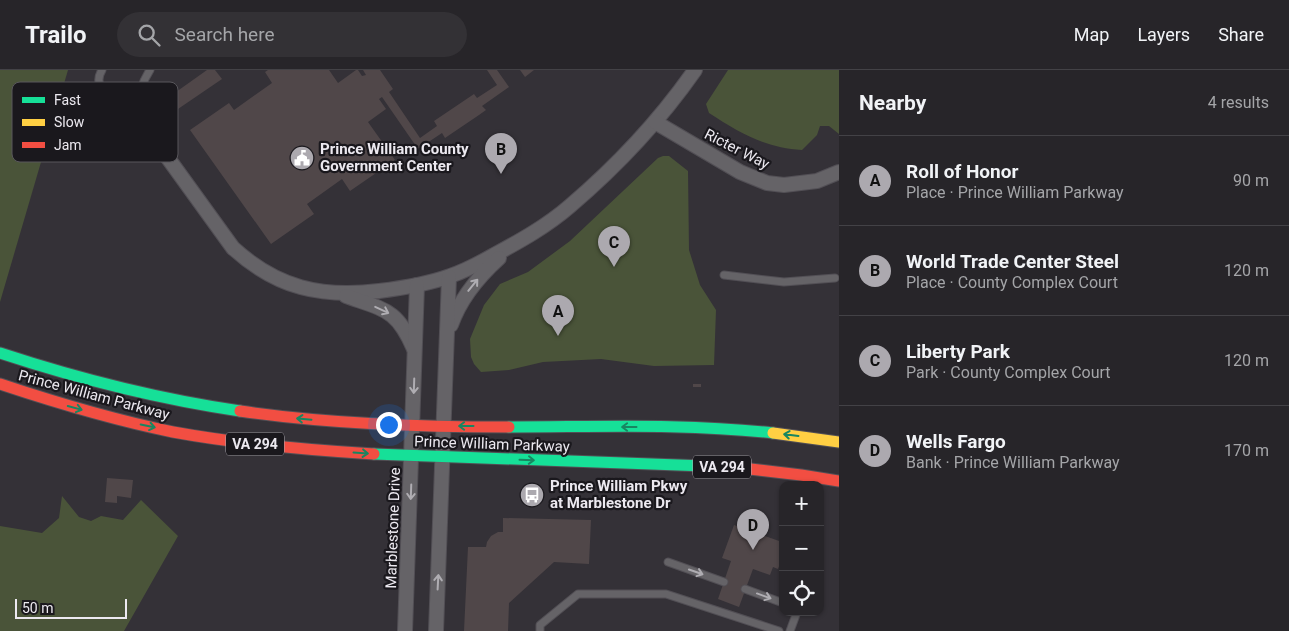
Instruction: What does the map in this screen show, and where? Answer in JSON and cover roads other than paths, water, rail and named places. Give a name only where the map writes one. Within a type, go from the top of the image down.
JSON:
[{"type":"highway","name":"Prince William Parkway","points":[[0,353],[75,377],[141,394],[207,406],[312,420],[413,426],[704,428],[792,435],[839,442]]},
{"type":"highway","name":"Prince William Parkway","points":[[0,384],[50,401],[114,418],[196,436],[322,450],[444,458],[767,470],[839,481]]},
{"type":"street","points":[[171,162],[233,248],[266,273],[284,282],[312,290],[336,293],[371,292],[418,284],[449,276],[478,264],[514,244],[569,207],[609,170],[654,122],[695,70]]},
{"type":"street","name":"Ricter Way","points":[[654,122],[740,172],[767,182],[784,184],[817,180],[839,172]]},
{"type":"street","points":[[447,345],[454,315],[469,290],[489,267],[514,244]]},
{"type":"street","points":[[436,631],[444,458],[449,276]]},
{"type":"street","name":"Marblestone Drive","points":[[406,631],[418,284]]},
{"type":"street","points":[[336,293],[381,308],[393,316],[405,328],[415,354]]},
{"type":"lane","points":[[98,82],[102,70]]},
{"type":"lane","points":[[144,82],[150,70]]},
{"type":"lane","points":[[724,274],[784,282],[835,278]]},
{"type":"lane","points":[[668,562],[724,582]]},
{"type":"lane","points":[[745,589],[779,602]]},
{"type":"lane","points":[[540,631],[540,625],[578,594],[666,594],[779,631]]},
{"type":"lane","points":[[790,631],[796,616]]},
{"type":"place","name":"Prince William County Government Center","points":[[302,158]]},
{"type":"place","name":"World Trade Center Steel","points":[[501,174]]},
{"type":"place","name":"Liberty Park","points":[[614,267]]},
{"type":"place","name":"Roll of Honor","points":[[558,336]]},
{"type":"place","name":"Prince William Pkwy at Marblestone Dr","points":[[532,495]]},
{"type":"place","name":"Wells Fargo","points":[[753,550]]}]
